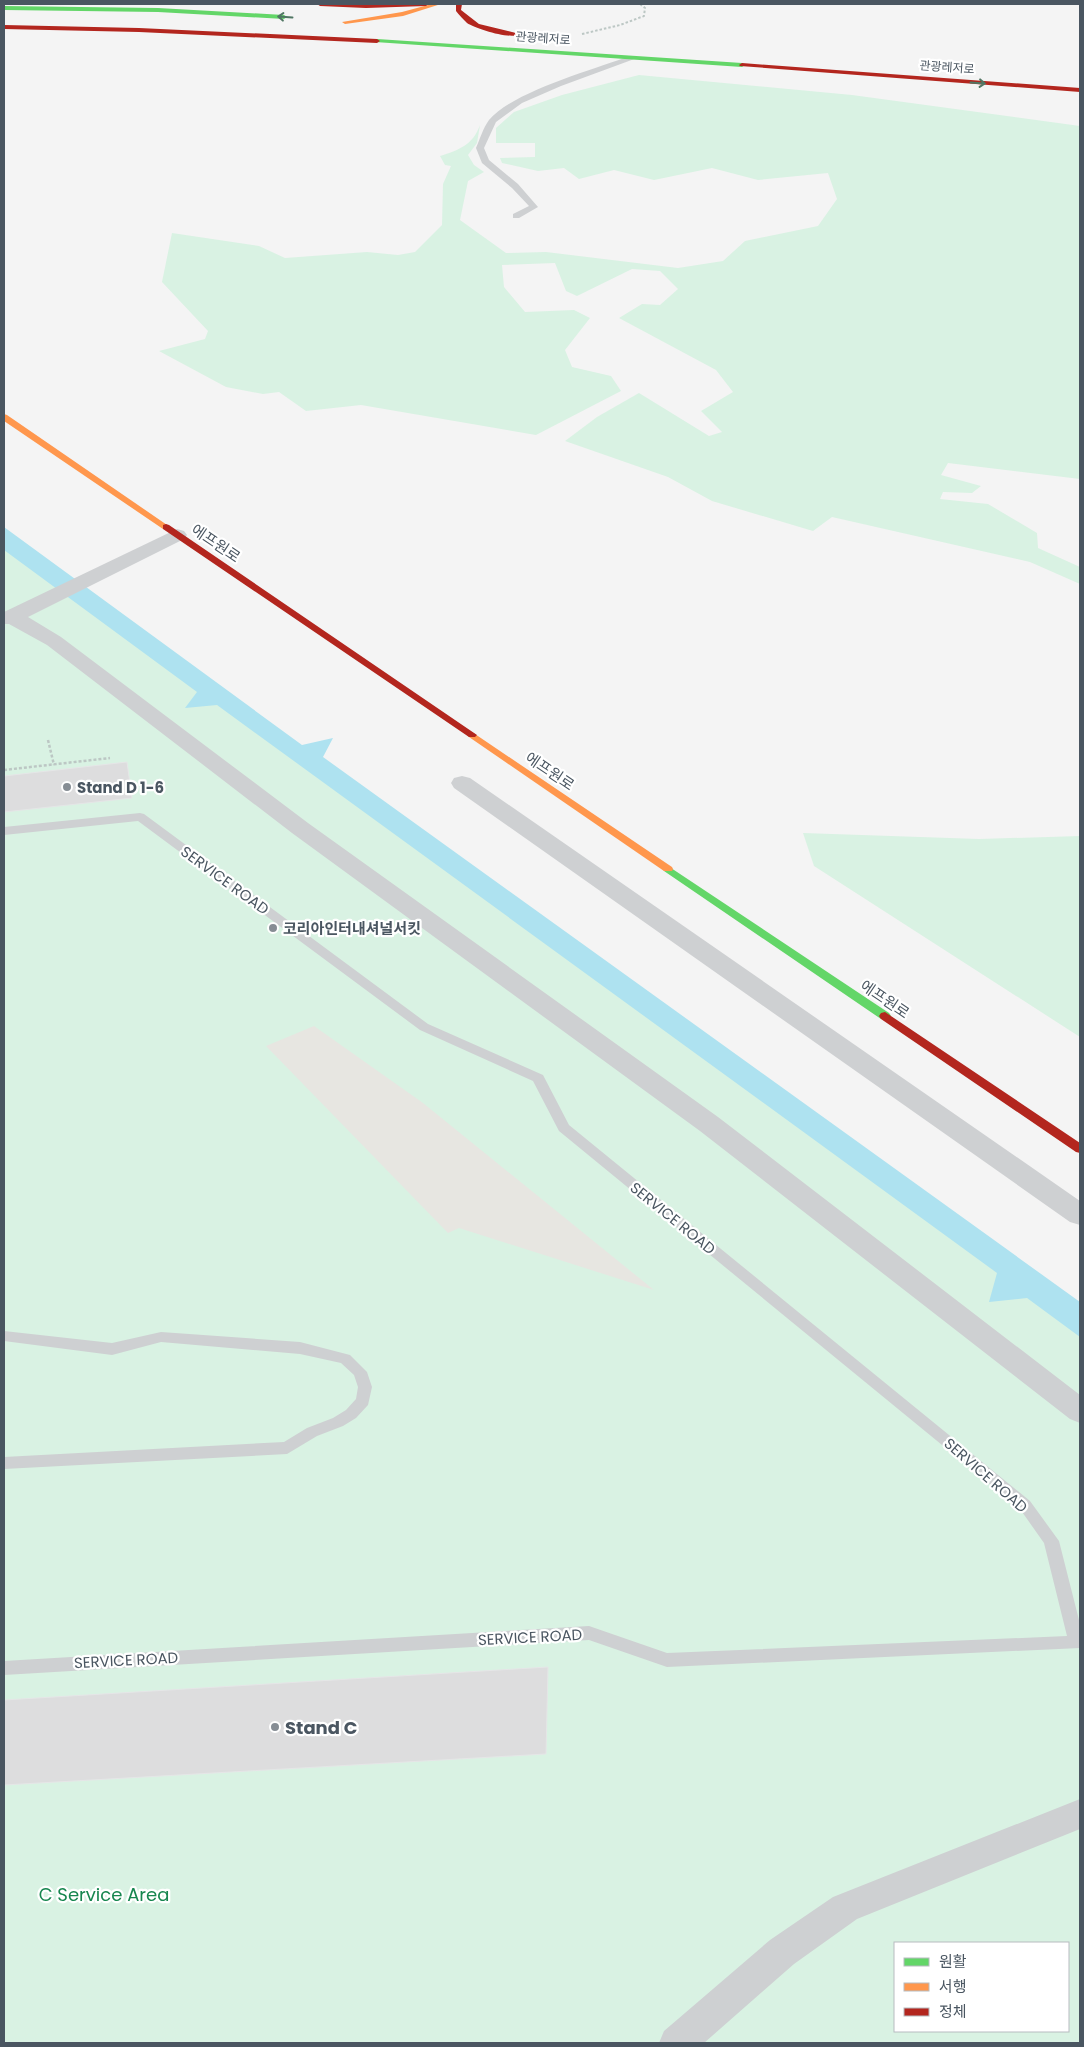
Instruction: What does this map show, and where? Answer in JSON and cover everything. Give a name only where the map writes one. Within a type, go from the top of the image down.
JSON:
[{"type":"main road","points":[[320,4],[366,6],[426,4]]},
{"type":"main road","points":[[400,26],[340,21],[403,14],[438,4]]},
{"type":"main road","points":[[458,30],[522,35],[488,30],[470,24],[462,17],[458,10],[459,4]]},
{"type":"main road","points":[[4,8],[158,10],[298,18]]},
{"type":"main road","name":"관광레저로","points":[[4,18],[219,24],[1080,80]]},
{"type":"main road","name":"관광레저로","points":[[4,27],[239,33],[534,51],[1080,90]]},
{"type":"main road","points":[[4,32],[108,34],[434,50],[534,51]]},
{"type":"main road","points":[[653,48],[751,60]]},
{"type":"main road","name":"에프원로","points":[[4,417],[1080,1149]]},
{"type":"street","points":[[8,617],[177,535]]},
{"type":"street","points":[[8,617],[54,641],[300,828],[709,1124],[1080,1411]]},
{"type":"street","points":[[462,783],[1080,1215]]},
{"type":"street","points":[[677,2043],[782,1952],[845,1908],[1080,1814]]},
{"type":"lane","points":[[516,216],[534,207],[515,186],[485,161],[480,148],[491,122],[505,108],[633,58]]},
{"type":"lane","name":"SERVICE ROAD","points":[[4,830],[140,817],[424,1027],[538,1078],[564,1128],[1025,1505],[1051,1541],[1077,1642],[667,1660],[589,1633],[4,1668]]},
{"type":"lane","points":[[4,1336],[112,1349],[161,1337],[300,1348],[345,1359],[360,1372],[365,1387],[363,1401],[351,1414],[338,1422],[312,1432],[287,1448],[4,1463]]},
{"type":"path","points":[[573,36],[620,26],[644,16],[645,8],[640,4]]},
{"type":"path","points":[[48,740],[54,764]]},
{"type":"path","points":[[4,770],[110,758]]},
{"type":"green space","points":[[639,75],[852,95],[1080,126],[1080,479],[948,463],[941,475],[981,486],[972,493],[943,492],[940,499],[988,504],[1037,533],[1038,548],[1080,567],[1080,584],[1030,562],[832,517],[813,531],[712,501],[668,477],[565,441],[597,417],[639,393],[709,436],[722,432],[701,411],[733,392],[716,370],[619,318],[642,304],[660,305],[678,289],[660,271],[632,269],[577,296],[566,291],[555,263],[502,265],[504,287],[525,312],[574,310],[590,318],[565,350],[572,367],[611,376],[621,391],[536,435],[361,405],[306,411],[279,392],[263,394],[226,387],[159,351],[205,339],[208,331],[162,282],[172,233],[259,246],[285,258],[367,252],[398,255],[415,252],[442,225],[443,184],[451,166],[445,165],[440,156],[464,146],[477,132],[480,125],[477,143],[468,155],[474,165],[484,172],[468,181],[460,220],[506,253],[546,252],[678,268],[723,261],[745,241],[818,226],[837,199],[828,173],[758,180],[712,168],[654,180],[614,170],[579,179],[564,168],[538,171],[502,163],[500,158],[535,157],[535,143],[496,143],[496,128],[514,112],[562,95]]},
{"type":"green space","name":"코리아인터내셔널서킷","points":[[4,537],[1080,1318],[1080,2043],[4,2043]]},
{"type":"green space","points":[[803,833],[979,839],[1080,836],[1080,1037],[814,866]]},
{"type":"sand","points":[[314,1026],[423,1103],[654,1290],[459,1228],[448,1233],[266,1046]]},
{"type":"water","points":[[4,527],[302,745],[333,738],[323,757],[1080,1302],[1080,1337],[1027,1298],[989,1302],[997,1273],[217,705],[185,708],[197,692],[4,550]]},
{"type":"building","name":"Stand D 1-6","points":[[127,762],[132,798],[4,812],[4,776]]},
{"type":"building","name":"Stand C","points":[[548,1667],[546,1754],[4,1785],[4,1700]]},
{"type":"traffic: fast","points":[[4,8],[158,10],[284,17]]},
{"type":"traffic: fast","points":[[377,41],[742,65]]},
{"type":"traffic: fast","points":[[668,869],[885,1016]]},
{"type":"traffic: slow","points":[[345,22],[403,14],[438,4]]},
{"type":"traffic: slow","points":[[4,417],[166,527]]},
{"type":"traffic: slow","points":[[472,735],[668,869]]},
{"type":"traffic: jam","points":[[320,4],[366,6],[426,4]]},
{"type":"traffic: jam","points":[[459,4],[458,10],[477,26],[517,34]]},
{"type":"traffic: jam","points":[[4,27],[139,30],[377,41]]},
{"type":"traffic: jam","points":[[742,65],[1080,90]]},
{"type":"traffic: jam","points":[[166,527],[472,735]]},
{"type":"traffic: jam","points":[[885,1016],[1080,1149]]},
{"type":"place","name":"Stand D 1-6","points":[[67,787]]},
{"type":"place","name":"코리아인터내셔널서킷","points":[[273,928]]},
{"type":"place","name":"Stand C","points":[[275,1727]]},
{"type":"park label","name":"C Service Area","points":[[104,1894]]}]
